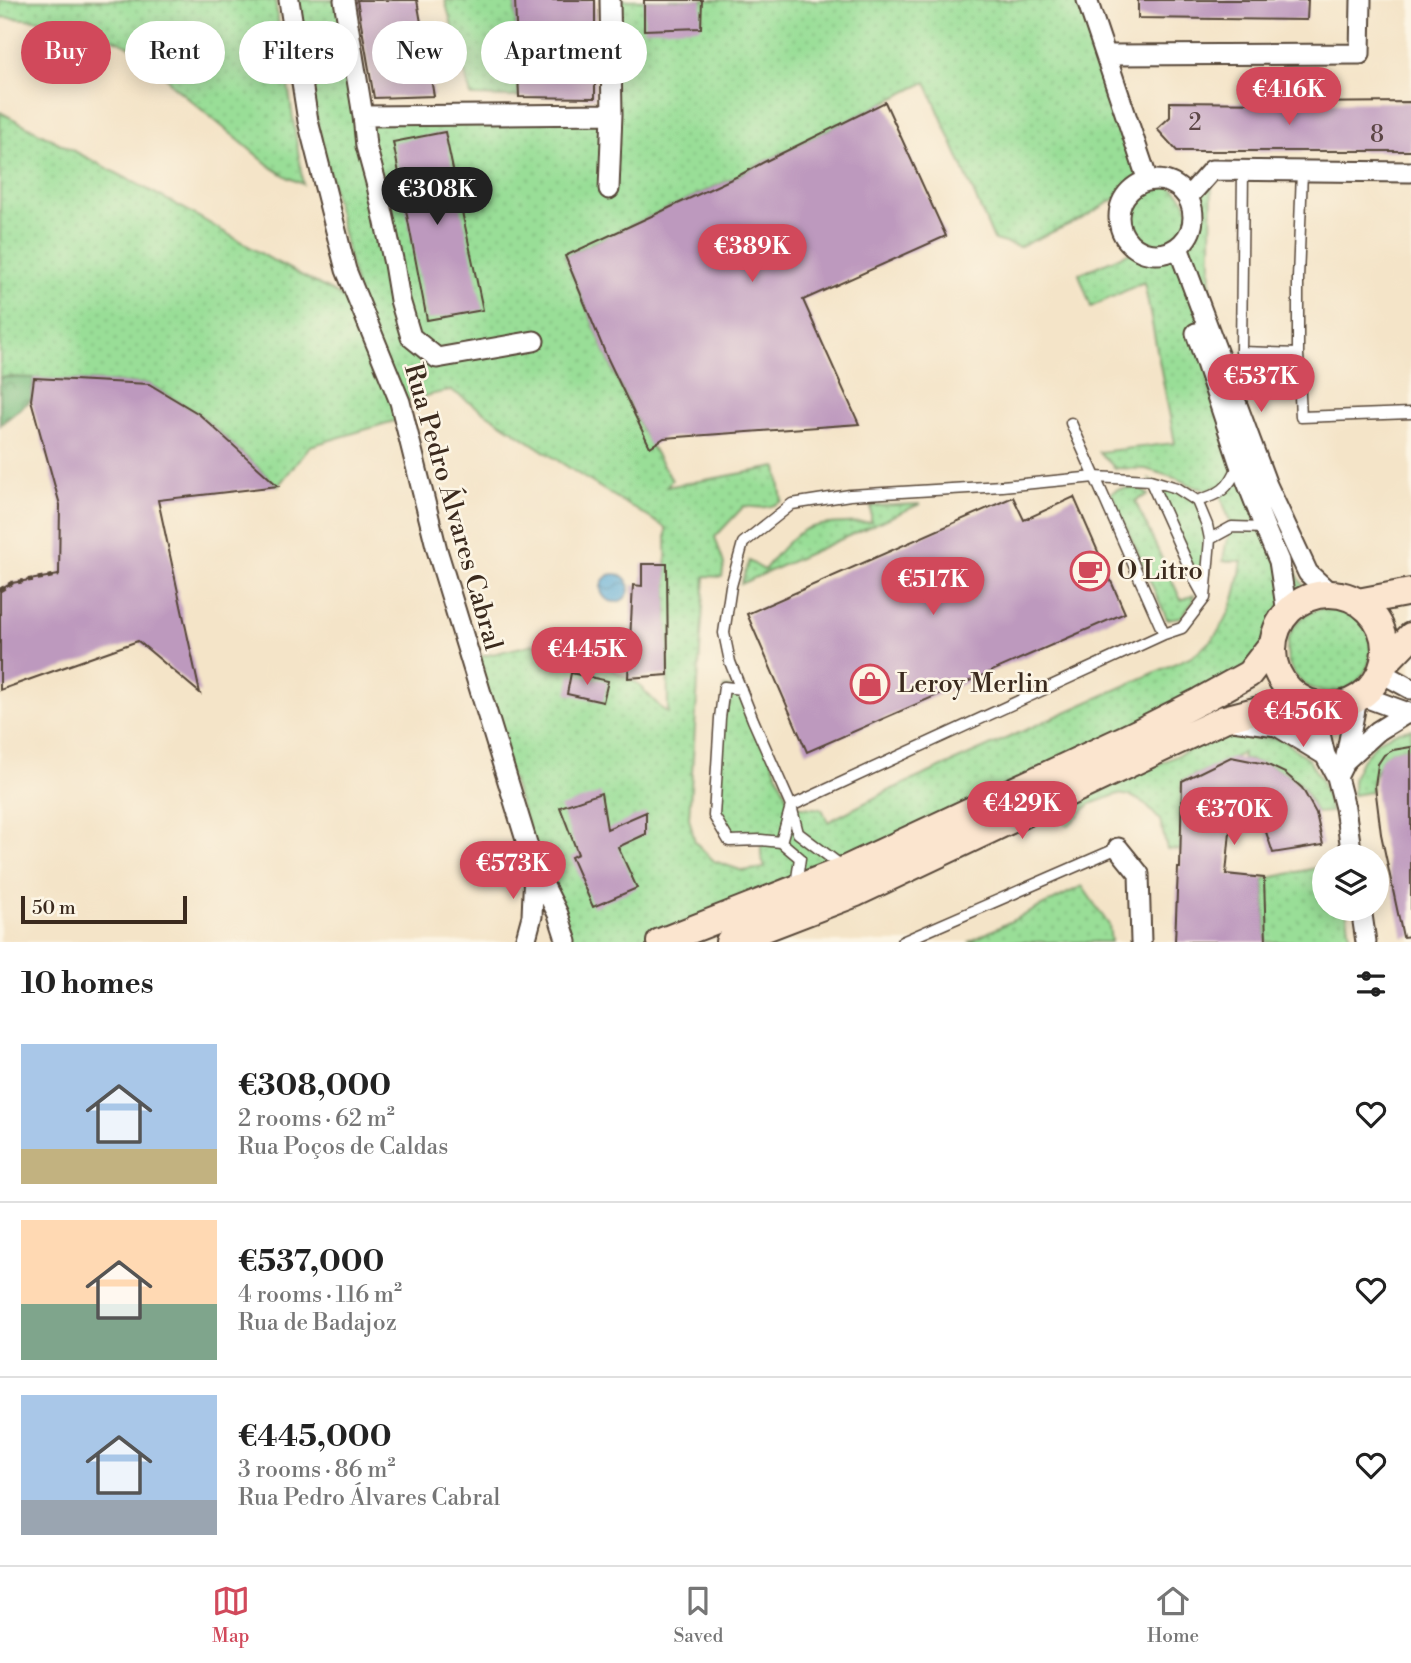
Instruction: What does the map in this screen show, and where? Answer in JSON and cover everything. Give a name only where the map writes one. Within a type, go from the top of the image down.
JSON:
[{"type":"main road","points":[[1358,602],[1411,592]]},
{"type":"main road","points":[[1310,703],[1294,694],[1279,675],[1273,654],[1276,632],[1287,613],[1305,600],[1331,594],[1348,597],[1367,609],[1384,636],[1382,668]]},
{"type":"main road","points":[[729,942],[856,893],[1224,719],[1286,703],[1343,705],[1371,688],[1382,668],[1411,636]]},
{"type":"main road","points":[[660,942],[846,869],[1137,733],[1249,674],[1273,643]]},
{"type":"street","name":"Rua Pedro Álvares Cabral","points":[[289,0],[308,121],[346,270],[400,402],[437,550],[534,866]]},
{"type":"street","points":[[344,0],[366,146],[377,186],[400,300],[411,337],[437,358],[534,341]]},
{"type":"street","points":[[609,189],[612,114],[610,0]]},
{"type":"street","points":[[1087,0],[1148,181]]},
{"type":"street","points":[[1107,55],[1360,54],[1361,0]]},
{"type":"street","points":[[363,116],[612,114]]},
{"type":"street","points":[[1188,197],[1212,170],[1411,172]]},
{"type":"street","points":[[1167,181],[1188,197],[1193,210],[1193,223],[1188,237],[1173,250],[1158,254],[1147,253],[1137,249],[1124,236],[1119,224],[1121,206],[1127,194],[1140,184],[1167,181]]},
{"type":"street","points":[[1173,250],[1239,462],[1282,568],[1287,613]]},
{"type":"street","points":[[1173,250],[1267,485],[1307,573],[1331,594]]},
{"type":"street","points":[[1382,668],[1411,689]]},
{"type":"street","points":[[1350,844],[1341,769],[1359,697],[1409,714]]},
{"type":"street","points":[[1310,703],[1325,755]]},
{"type":"street","points":[[1341,769],[1378,731],[1409,714]]},
{"type":"street","points":[[1224,719],[1277,726],[1325,755],[1341,769]]},
{"type":"street","points":[[1118,848],[1139,874],[1141,942]]},
{"type":"street","points":[[525,942],[532,916],[534,866]]},
{"type":"street","points":[[534,866],[558,914],[567,942]]},
{"type":"street","points":[[1363,921],[1366,942]]},
{"type":"lane","points":[[1243,170],[1241,352],[1298,354]]},
{"type":"lane","points":[[1302,171],[1298,279],[1301,417],[1411,414]]},
{"type":"lane","points":[[1071,423],[1164,634]]},
{"type":"lane","points":[[1197,501],[1218,494],[1232,480],[1239,462]]},
{"type":"lane","points":[[781,842],[791,806],[1182,628],[1205,598],[1210,539],[1197,501],[1177,488],[1150,480],[1095,477],[1002,486],[850,495],[792,504],[743,543],[730,586],[724,633],[730,662],[791,806],[798,833],[846,869]]},
{"type":"lane","points":[[1150,480],[1205,598]]},
{"type":"lane","points":[[1210,539],[1232,527],[1265,528]]},
{"type":"lane","points":[[741,689],[724,687],[714,816],[729,841],[781,842],[800,858],[795,890]]},
{"type":"lane","points":[[902,942],[1118,848]]},
{"type":"path","points":[[0,590],[12,583],[59,575]]},
{"type":"green space","points":[[0,0],[275,0],[278,21],[239,21],[239,84],[288,84],[303,184],[271,167],[171,84],[225,84],[225,21],[125,21],[125,44],[111,37],[111,21],[49,21],[0,17]]},
{"type":"green space","points":[[289,0],[344,0],[347,21],[294,21]]},
{"type":"green space","points":[[445,0],[515,0],[516,21],[481,21],[481,84],[518,84],[519,97],[471,96],[467,81],[467,21],[451,21]]},
{"type":"green space","points":[[610,0],[1087,0],[1140,184],[1081,219],[1019,247],[994,240],[926,82],[738,176],[565,256],[626,399],[672,480],[666,487],[777,467],[782,501],[764,507],[744,506],[715,537],[724,564],[722,577],[705,576],[689,818],[695,842],[714,861],[743,871],[765,868],[761,841],[729,841],[714,816],[724,687],[741,689],[791,806],[822,809],[828,822],[888,791],[1192,656],[1220,630],[1233,602],[1242,561],[1223,561],[1232,527],[1217,486],[1208,490],[1146,469],[1115,468],[1099,452],[1175,443],[1144,282],[1091,307],[1079,274],[1137,249],[1161,253],[1180,245],[1192,227],[1191,203],[1212,170],[1210,334],[1259,488],[1289,559],[1305,589],[1290,595],[1287,613],[1249,674],[661,942],[567,942],[471,659],[534,644],[575,650],[637,683],[668,713],[666,528],[451,390],[400,402],[404,418],[310,446],[278,486],[199,414],[149,384],[0,377],[0,112],[185,209],[274,261],[360,306],[308,84],[358,84],[363,116],[611,114],[611,84],[647,84],[647,21],[610,21]]},
{"type":"green space","points":[[1156,184],[1169,187],[1179,194],[1186,204],[1189,217],[1186,230],[1179,240],[1169,247],[1156,250],[1143,247],[1133,240],[1126,230],[1123,217],[1126,204],[1133,194],[1143,187]]},
{"type":"green space","points":[[0,377],[34,378],[31,400],[0,425]]},
{"type":"green space","points":[[1150,480],[1197,501],[1207,525],[1205,598]]},
{"type":"green space","points":[[1129,488],[1141,489],[1148,495],[1135,501],[1181,600],[1194,595],[1193,602],[1181,617],[1167,619],[1111,493]]},
{"type":"green space","points":[[920,504],[741,584],[749,561],[764,570],[787,543],[804,530],[827,524],[871,522],[871,506]]},
{"type":"green space","points":[[1329,608],[1352,615],[1364,627],[1371,650],[1364,673],[1352,685],[1329,692],[1306,685],[1294,673],[1287,650],[1294,627],[1306,615]]},
{"type":"green space","points":[[1411,729],[1411,748],[1398,749],[1385,756],[1376,771],[1371,792],[1353,795],[1353,778],[1360,763],[1377,741],[1399,731]]},
{"type":"green space","points":[[1256,733],[1285,741],[1309,760],[1322,782],[1331,812],[1316,813],[1297,781],[1275,768],[1242,759],[1243,753],[1182,781],[1181,850],[1167,849],[1160,820],[1144,803],[1131,796],[1118,794],[1090,804],[1068,826],[1050,814],[1224,734]]},
{"type":"green space","points":[[1312,869],[1312,921],[1348,921],[1351,942],[1266,942],[1264,879]]},
{"type":"green space","points":[[1082,886],[1109,925],[1111,942],[969,942]]},
{"type":"water","points":[[615,574],[625,578],[629,588],[625,598],[615,602],[605,598],[601,588],[605,578]]},
{"type":"building","points":[[357,0],[417,0],[421,21],[372,21],[372,84],[432,84],[434,96],[374,98]]},
{"type":"building","points":[[515,0],[595,0],[595,21],[516,21]]},
{"type":"building","points":[[644,0],[702,0],[701,28],[647,30],[647,21],[644,21]]},
{"type":"building","points":[[1138,0],[1308,0],[1307,20],[1138,18]]},
{"type":"building","points":[[518,84],[595,84],[595,98],[519,97]]},
{"type":"building","points":[[885,102],[946,236],[803,300],[859,424],[664,438],[650,447],[606,355],[565,256],[738,176]]},
{"type":"building","points":[[1170,102],[1411,102],[1411,151],[1177,151],[1157,129],[1170,117]]},
{"type":"building","points":[[445,132],[483,310],[427,320],[393,142]]},
{"type":"building","points":[[34,378],[149,384],[199,414],[278,486],[158,500],[200,693],[138,641],[0,690],[0,590],[12,583],[59,575],[60,505],[31,400]]},
{"type":"building","name":"Leroy Merlin","points":[[1013,497],[1024,520],[1074,497],[1125,613],[807,752],[747,614]]},
{"type":"building","points":[[642,564],[667,564],[668,675],[628,678],[633,585],[642,586]]},
{"type":"building","points":[[571,673],[608,681],[603,702],[567,694]]},
{"type":"building","points":[[1411,747],[1411,936],[1403,937],[1389,871],[1389,844],[1383,844],[1375,786],[1378,764],[1384,755],[1393,750]]},
{"type":"building","points":[[1231,757],[1266,764],[1285,773],[1302,788],[1316,813],[1323,844],[1273,853],[1262,820],[1232,810],[1226,874],[1264,878],[1266,942],[1175,942],[1182,781]]},
{"type":"building","points":[[601,793],[607,829],[646,812],[646,834],[618,847],[637,888],[593,907],[571,857],[578,854],[560,807]]},
{"type":"place","name":"O Litro","points":[[1090,571]]},
{"type":"place","name":"Leroy Merlin","points":[[870,684]]}]
